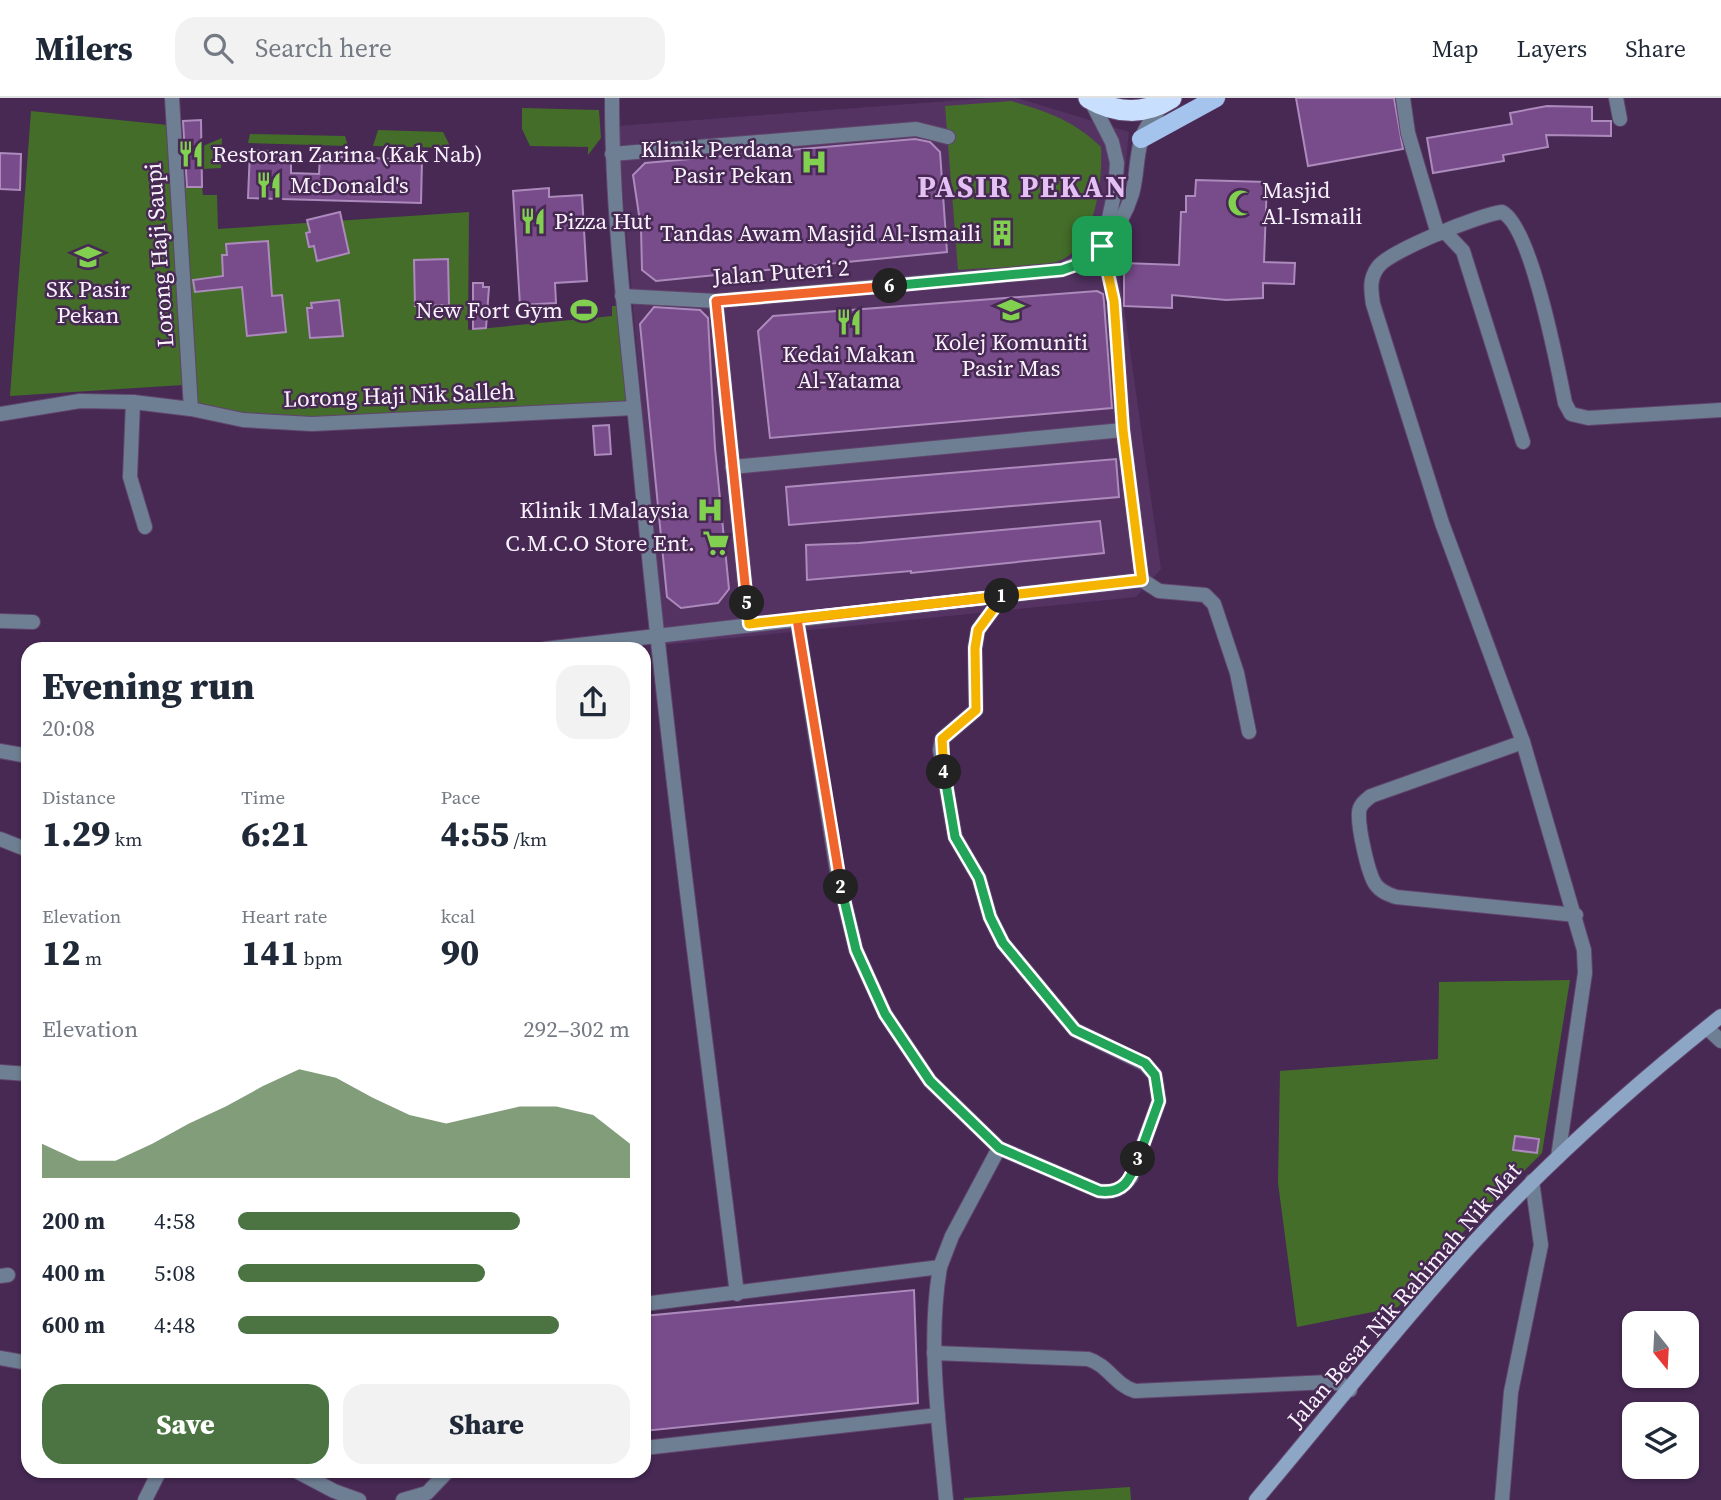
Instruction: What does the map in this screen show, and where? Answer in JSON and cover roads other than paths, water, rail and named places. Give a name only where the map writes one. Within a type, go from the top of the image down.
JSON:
[{"type":"highway","points":[[1090,98],[1118,111],[1133,111],[1167,101]]},
{"type":"main road","points":[[1141,139],[1216,98]]},
{"type":"street","name":"Lorong Haji Saupi","points":[[172,98],[191,409]]},
{"type":"street","points":[[612,98],[612,153],[622,296],[656,636],[737,1294]]},
{"type":"street","points":[[1090,98],[1112,142],[1117,163],[1115,190],[1102,246],[1114,301],[1123,430],[1142,580]]},
{"type":"street","points":[[1403,98],[1408,133],[1442,233],[1464,251],[1523,442]]},
{"type":"street","points":[[1616,98],[1620,119]]},
{"type":"street","points":[[1102,246],[1122,216],[1132,193],[1141,139],[1167,101]]},
{"type":"street","points":[[612,153],[916,129],[948,137]]},
{"type":"street","points":[[1558,1157],[1585,973],[1584,950],[1576,915],[1523,742],[1442,523],[1373,304],[1370,284],[1378,266],[1399,252],[1493,213],[1502,212],[1515,223],[1545,309],[1565,403],[1571,414],[1588,418],[1721,410]]},
{"type":"street","name":"Jalan Puteri 2","points":[[622,296],[716,301],[1062,270],[1085,262],[1102,246]]},
{"type":"street","points":[[716,301],[749,624]]},
{"type":"street","name":"Lorong Haji Nik Salleh","points":[[0,414],[56,403],[133,402],[191,409],[243,420],[312,424],[634,408]]},
{"type":"street","points":[[133,402],[130,477],[145,527]]},
{"type":"street","points":[[732,467],[1123,430]]},
{"type":"street","points":[[604,642],[1142,580],[1159,591],[1205,595],[1214,604],[1237,673],[1249,732]]},
{"type":"street","points":[[797,619],[838,871],[856,950],[885,1014],[930,1081],[999,1148],[1099,1191],[1112,1192],[1124,1187],[1131,1177],[1159,1101],[1155,1075],[1145,1063],[1075,1030],[1003,943],[990,917],[979,878],[955,837],[940,750],[942,739],[976,710],[975,648],[978,630],[1003,596]]},
{"type":"street","points":[[0,621],[33,622]]},
{"type":"street","points":[[1523,742],[1371,796],[1359,811],[1371,875],[1377,886],[1396,897],[1576,915]]},
{"type":"street","points":[[0,751],[21,755]]},
{"type":"street","points":[[0,839],[21,847]]},
{"type":"street","name":"Jalan Besar Nik Rahimah Nik Mat","points":[[1256,1500],[1473,1243],[1532,1181],[1721,1016]]},
{"type":"street","points":[[1707,1028],[1721,1041]]},
{"type":"street","points":[[0,1072],[21,1074]]},
{"type":"street","points":[[946,1500],[938,1415],[933,1310],[940,1267],[952,1236],[999,1148]]},
{"type":"street","points":[[1502,1500],[1511,1392],[1541,1245],[1532,1181]]},
{"type":"street","points":[[651,1303],[940,1267]]},
{"type":"street","points":[[934,1353],[1088,1359],[1100,1363],[1119,1384],[1135,1391],[1329,1382],[1341,1384],[1350,1390]]},
{"type":"street","points":[[0,1358],[21,1362]]},
{"type":"street","points":[[651,1447],[938,1415]]},
{"type":"street","points":[[145,1500],[156,1478]]},
{"type":"street","points":[[309,1478],[334,1492],[359,1500]]},
{"type":"street","points":[[403,1500],[427,1497],[442,1478]]},
{"type":"place","name":"Restoran Zarina (Kak Nab)","points":[[191,154]]},
{"type":"place","name":"Klinik Perdana Pasir Pekan","points":[[814,162]]},
{"type":"place","name":"McDonald's","points":[[269,185]]},
{"type":"place","name":"Masjid Al-Ismaili","points":[[1241,203]]},
{"type":"place","name":"Pizza Hut","points":[[533,221]]},
{"type":"place","name":"Tandas Awam Masjid Al-Ismaili","points":[[1002,233]]},
{"type":"place","name":"SK Pasir Pekan","points":[[88,257]]},
{"type":"place","name":"New Fort Gym","points":[[584,310]]},
{"type":"place","name":"Kolej Komuniti Pasir Mas","points":[[1011,310]]},
{"type":"place","name":"Kedai Makan Al-Yatama","points":[[849,322]]},
{"type":"place","name":"Klinik 1Malaysia","points":[[710,510]]},
{"type":"place","name":"C.M.C.O Store Ent.","points":[[716,543]]},
{"type":"district","name":"PASIR PEKAN","points":[[1023,186]]}]
